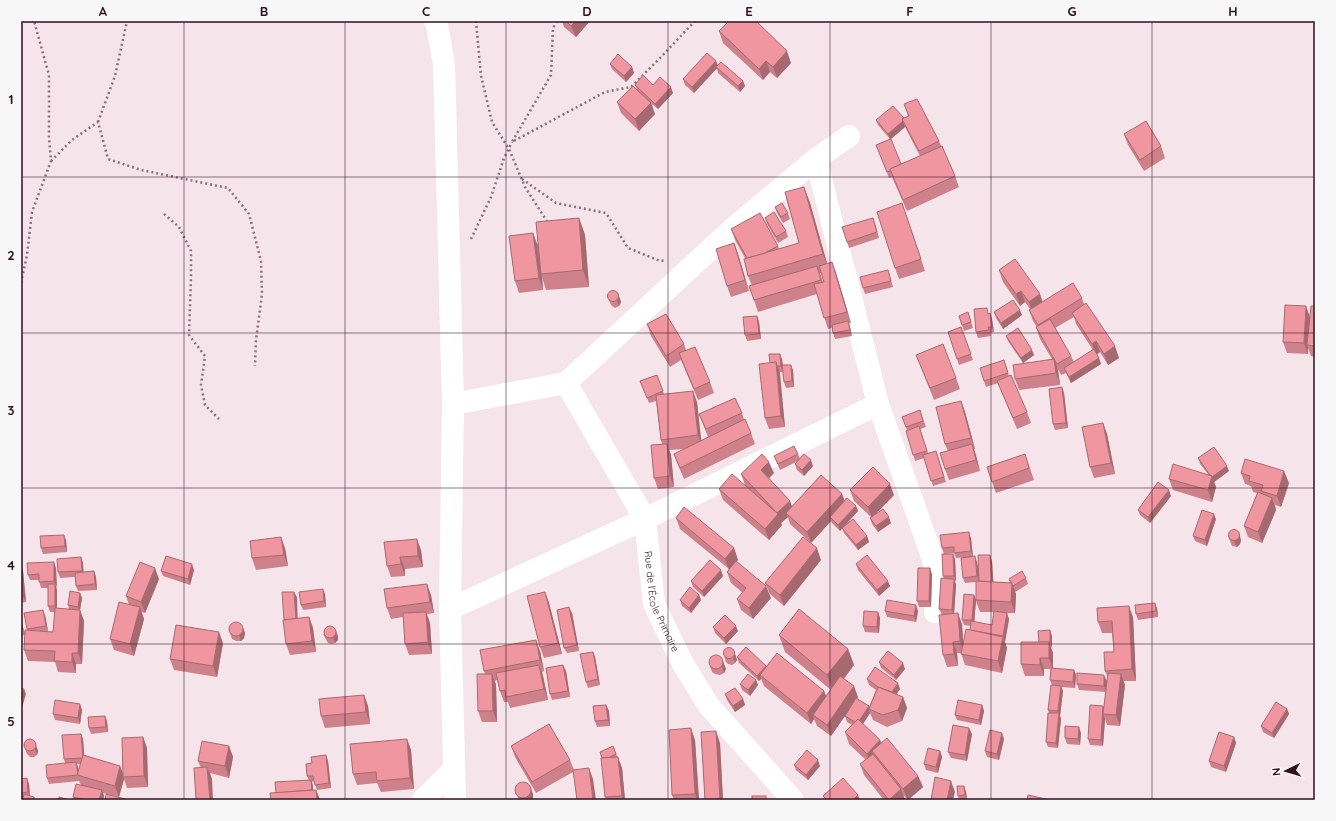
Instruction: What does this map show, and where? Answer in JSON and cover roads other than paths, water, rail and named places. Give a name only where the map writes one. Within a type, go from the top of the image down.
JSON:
[{"type":"street","points":[[437,22],[444,64],[453,404],[450,609],[455,800]]},
{"type":"street","points":[[453,404],[566,383],[731,230],[816,159],[848,136]]},
{"type":"street","points":[[816,159],[878,404],[933,559],[937,585],[935,612]]},
{"type":"street","name":"Rue de l'École Primaire","points":[[566,383],[645,519],[654,604],[683,664],[709,706],[794,800]]},
{"type":"street","points":[[450,609],[645,519],[878,404]]},
{"type":"street","points":[[423,800],[454,769]]}]
